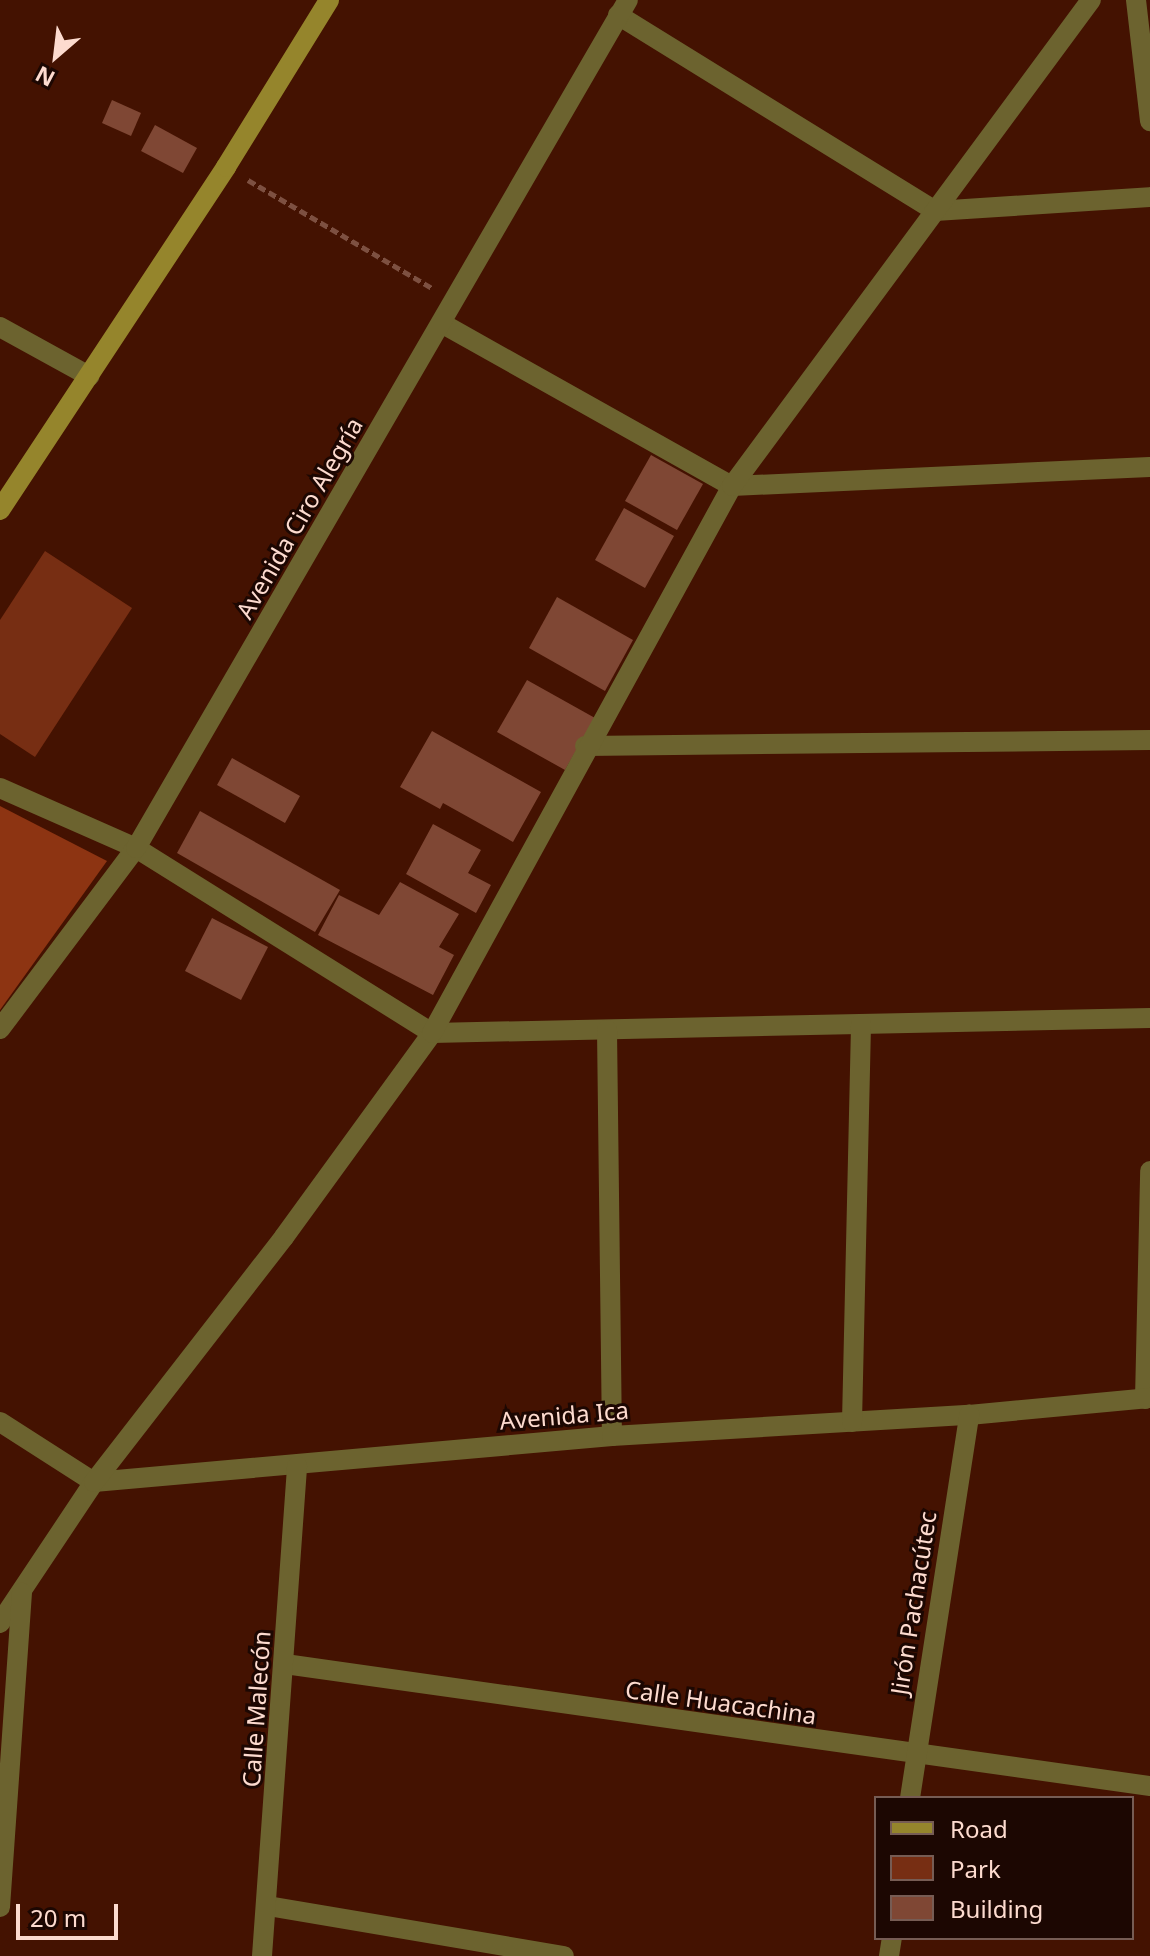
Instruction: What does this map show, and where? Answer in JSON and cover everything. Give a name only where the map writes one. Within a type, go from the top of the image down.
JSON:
[{"type":"street","points":[[0,510],[226,167],[329,0]]},
{"type":"street","points":[[0,1623],[94,1482],[284,1237],[432,1033],[585,746],[732,486],[1091,0]]},
{"type":"street","points":[[1136,0],[1150,121]]},
{"type":"street","points":[[623,8],[935,211],[1150,197]]},
{"type":"street","name":"Avenida Ciro Alegría","points":[[0,1029],[136,848],[443,324],[623,8]]},
{"type":"street","points":[[443,324],[732,486],[1150,467]]},
{"type":"street","points":[[0,327],[89,376]]},
{"type":"street","points":[[585,746],[1150,740]]},
{"type":"street","points":[[0,788],[136,848],[432,1033],[1150,1018]]},
{"type":"street","points":[[852,1422],[861,1024]]},
{"type":"street","points":[[607,1030],[612,1436]]},
{"type":"street","points":[[1148,1399],[1150,1171]]},
{"type":"street","name":"Avenida Ica","points":[[94,1482],[612,1436],[969,1415],[1148,1399]]},
{"type":"street","name":"Jirón Pachacútec","points":[[910,1796],[969,1415]]},
{"type":"street","points":[[0,1422],[94,1482]]},
{"type":"street","name":"Calle Malecón","points":[[262,1956],[268,1906],[297,1466]]},
{"type":"street","points":[[0,1907],[22,1593]]},
{"type":"street","name":"Calle Huacachina","points":[[285,1664],[915,1756],[1150,1786]]},
{"type":"street","points":[[268,1906],[564,1956]]},
{"type":"path","points":[[226,167],[434,289],[441,299],[443,324]]},
{"type":"green space","points":[[45,551],[132,608],[35,757],[0,734],[0,620]]},
{"type":"shaded area","points":[[0,806],[107,861],[0,1010]]},
{"type":"building","points":[[112,100],[141,113],[131,136],[102,123]]},
{"type":"building","points":[[155,125],[197,148],[183,173],[141,151]]},
{"type":"building","points":[[651,455],[703,484],[677,530],[625,501]]},
{"type":"building","points":[[624,508],[674,536],[645,588],[595,560]]},
{"type":"building","points":[[557,597],[633,640],[605,691],[529,648]]},
{"type":"building","points":[[527,680],[595,718],[565,770],[497,732]]},
{"type":"building","points":[[432,731],[541,792],[513,842],[443,803],[440,809],[400,787]]},
{"type":"building","points":[[232,758],[300,796],[285,823],[217,785]]},
{"type":"building","points":[[200,811],[340,890],[315,932],[177,853]]},
{"type":"building","points":[[433,824],[481,850],[468,873],[491,885],[476,913],[406,874]]},
{"type":"building","points":[[400,882],[459,914],[439,947],[454,955],[433,995],[318,935],[339,895],[379,915]]},
{"type":"building","points":[[212,918],[268,947],[241,1000],[185,971]]}]
